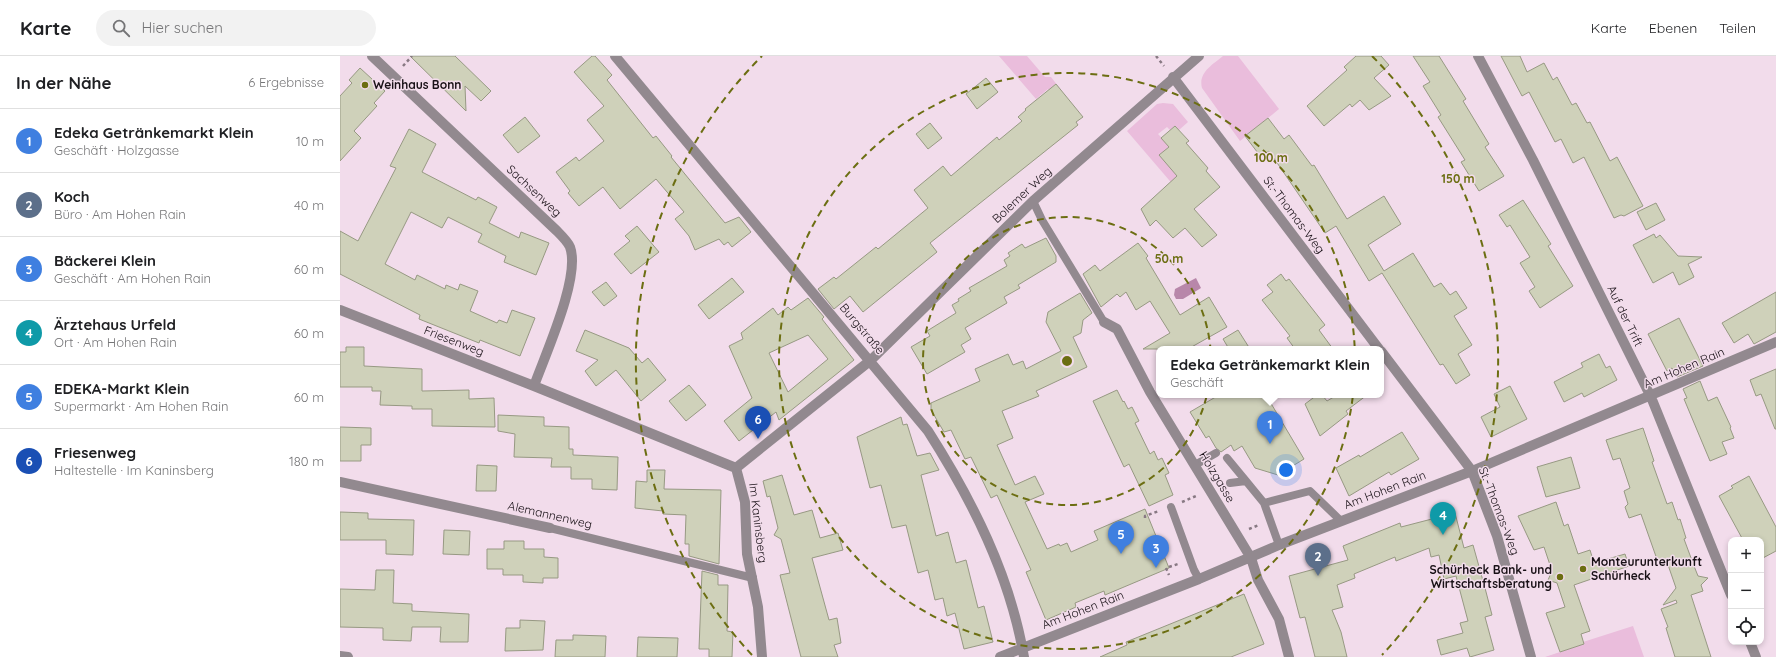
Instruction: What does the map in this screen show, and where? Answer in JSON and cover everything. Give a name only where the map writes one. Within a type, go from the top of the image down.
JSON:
[{"type":"street","name":"Sachsenweg","points":[[372,56],[557,231],[570,247],[573,269],[561,313],[534,386]]},
{"type":"street","name":"Burgstraße","points":[[615,56],[928,431],[954,471],[974,510],[1005,585],[1023,652]]},
{"type":"street","name":"Bolemer Weg","points":[[870,360],[1033,201],[1173,77],[1199,56]]},
{"type":"street","name":"Auf der Trift","points":[[1478,56],[1533,160],[1651,396],[1728,588]]},
{"type":"street","name":"St.-Thomas-Weg","points":[[1173,77],[1377,346]]},
{"type":"street","name":"Friesenweg","points":[[340,310],[534,386],[736,468]]},
{"type":"street","name":"Holzgasse","points":[[1104,322],[1117,329],[1150,392],[1251,558],[1258,580],[1279,619],[1289,657]]},
{"type":"street","name":"Am Hohen Rain","points":[[1000,657],[1023,652],[1279,545],[1472,471],[1776,342]]},
{"type":"street","name":"St.-Thomas-Weg","points":[[1384,355],[1472,471],[1498,536],[1531,657]]},
{"type":"street","points":[[736,468],[870,360]]},
{"type":"street","name":"Im Kaninsberg","points":[[736,468],[745,502],[747,554],[758,607],[762,657]]},
{"type":"street","name":"Alemannenweg","points":[[340,482],[550,528]]},
{"type":"street","points":[[1751,645],[1756,657]]},
{"type":"street","points":[[340,656],[348,657]]},
{"type":"lane","points":[[1033,201],[1042,220],[1104,322]]},
{"type":"lane","points":[[1195,465],[1216,453]]},
{"type":"lane","points":[[1227,458],[1264,504],[1279,545]]},
{"type":"lane","points":[[1230,483],[1246,481]]},
{"type":"lane","points":[[1264,504],[1310,491],[1340,521]]},
{"type":"lane","points":[[1171,507],[1194,570],[1199,579]]},
{"type":"lane","name":"Alemannenweg","points":[[550,528],[753,578]]},
{"type":"path","points":[[1145,518],[1144,516],[1171,507],[1210,489]]},
{"type":"path","points":[[1237,534],[1270,520]]},
{"type":"path","points":[[1166,568],[1168,573]]},
{"type":"shaded area","points":[[999,56],[1027,56],[1045,77],[1051,77],[1061,90],[1054,96],[1048,89],[1036,99]]},
{"type":"shaded area","points":[[1223,56],[1238,56],[1279,109],[1240,141],[1202,88],[1201,83],[1204,74],[1210,66]]},
{"type":"shaded area","points":[[1157,104],[1173,104],[1188,122],[1179,130],[1175,126],[1170,130],[1167,127],[1158,134],[1170,146],[1182,182],[1175,187],[1127,131]]},
{"type":"shaded area","points":[[1196,278],[1201,288],[1183,299],[1176,299],[1174,295],[1175,289]]},
{"type":"shaded area","points":[[1633,626],[1644,657],[1545,657],[1584,644],[1583,642]]},
{"type":"building","points":[[410,56],[455,56],[491,91],[481,101],[465,86],[466,111]]},
{"type":"building","points":[[592,56],[595,56],[612,75],[607,80],[653,138],[656,136],[672,156],[671,157],[725,223],[739,217],[751,232],[732,247],[728,242],[724,245],[719,239],[695,250],[689,236],[675,219],[684,212],[656,179],[620,209],[603,187],[579,206],[568,193],[570,191],[556,172],[576,157],[579,161],[604,141],[587,120],[604,106],[574,72]]},
{"type":"building","points":[[1356,56],[1381,56],[1389,65],[1374,78],[1391,96],[1369,110],[1360,100],[1352,107],[1350,104],[1324,126],[1307,106],[1347,70],[1344,67]]},
{"type":"building","points":[[1413,56],[1439,56],[1466,99],[1463,101],[1489,144],[1485,147],[1504,176],[1479,191],[1461,162],[1465,160],[1438,117],[1441,115],[1423,86],[1430,82]]},
{"type":"building","points":[[1501,56],[1520,56],[1527,72],[1544,63],[1553,80],[1557,77],[1572,105],[1576,103],[1587,123],[1590,122],[1610,161],[1617,157],[1643,206],[1624,216],[1621,215],[1614,218],[1584,157],[1573,163],[1561,139],[1555,142],[1529,92],[1522,96]]},
{"type":"building","points":[[360,68],[385,91],[374,103],[377,106],[354,131],[361,138],[340,161],[340,96],[352,83],[349,80]]},
{"type":"building","points":[[986,78],[998,92],[977,109],[966,94]]},
{"type":"building","points":[[1056,84],[1083,117],[1076,122],[1078,125],[930,243],[937,252],[863,312],[850,296],[834,309],[818,289],[834,277],[836,279],[876,247],[878,249],[928,208],[914,190],[943,166],[951,176],[997,137],[999,140],[1022,121],[1018,117],[1026,110],[1025,109]]},
{"type":"building","points":[[525,117],[540,136],[518,153],[503,135]]},
{"type":"building","points":[[1268,118],[1284,139],[1289,135],[1312,166],[1314,165],[1347,219],[1384,196],[1401,224],[1368,245],[1384,271],[1413,253],[1434,287],[1441,283],[1450,295],[1456,291],[1467,308],[1454,316],[1472,345],[1458,354],[1470,375],[1456,384],[1443,364],[1440,365],[1382,273],[1369,281],[1336,226],[1325,233],[1269,151],[1261,157],[1245,136]]},
{"type":"building","points":[[930,123],[942,138],[928,149],[916,134]]},
{"type":"building","points":[[1175,126],[1189,141],[1186,143],[1208,168],[1206,171],[1220,187],[1194,209],[1217,235],[1202,247],[1185,228],[1173,238],[1156,220],[1150,226],[1141,209],[1177,176],[1159,155],[1169,147],[1161,138]]},
{"type":"building","points":[[409,129],[436,144],[422,172],[476,200],[478,197],[497,207],[489,223],[519,238],[521,232],[549,243],[536,275],[504,262],[506,256],[478,242],[482,234],[448,217],[442,228],[411,212],[385,264],[415,280],[417,275],[445,289],[446,285],[458,290],[460,284],[478,291],[470,311],[497,323],[499,320],[507,323],[512,310],[535,318],[520,356],[480,340],[479,343],[419,319],[420,315],[340,274],[340,231],[358,241],[396,168],[390,166]]},
{"type":"building","points":[[1523,200],[1551,244],[1548,246],[1573,286],[1540,308],[1529,291],[1535,287],[1520,263],[1530,257],[1510,225],[1507,227],[1499,215]]},
{"type":"building","points":[[1656,203],[1665,220],[1646,230],[1637,212]]},
{"type":"building","points":[[637,226],[659,252],[631,274],[614,254],[630,241],[625,236]]},
{"type":"building","points":[[1654,234],[1656,238],[1660,235],[1678,256],[1702,257],[1688,264],[1694,277],[1679,285],[1673,272],[1653,283],[1633,245]]},
{"type":"building","points":[[1046,238],[1056,256],[1056,262],[1018,285],[1020,288],[1004,297],[1007,303],[965,328],[971,339],[961,345],[965,352],[927,374],[911,347],[930,336],[927,331],[956,313],[952,305],[959,301],[958,299],[971,291],[969,288],[1007,266],[1004,260],[1010,256],[1008,253],[1022,244],[1025,248]]},
{"type":"building","points":[[1138,243],[1148,256],[1146,258],[1180,315],[1209,297],[1227,327],[1193,346],[1156,346],[1156,349],[1143,349],[1170,333],[1150,301],[1136,310],[1126,292],[1120,297],[1117,294],[1101,307],[1083,274],[1095,265],[1100,271]]},
{"type":"building","points":[[1281,274],[1286,281],[1289,279],[1325,325],[1319,330],[1331,346],[1293,346],[1287,338],[1290,336],[1262,300],[1273,292],[1267,285]]},
{"type":"building","points":[[732,278],[744,292],[709,319],[698,305]]},
{"type":"building","points":[[606,282],[617,296],[604,306],[592,292]]},
{"type":"building","points":[[1776,292],[1776,332],[1754,344],[1748,334],[1734,343],[1722,323]]},
{"type":"building","points":[[1080,293],[1092,313],[1083,320],[1081,333],[1073,337],[1087,367],[1036,391],[1039,396],[1002,411],[1013,438],[997,445],[1015,485],[1035,476],[1044,494],[1025,502],[1047,549],[1059,544],[1060,546],[1067,543],[1071,552],[1098,540],[1094,531],[1145,509],[1169,568],[1105,595],[1104,591],[1075,603],[1076,607],[1046,620],[1026,572],[1031,570],[997,495],[991,498],[971,457],[965,459],[951,430],[944,432],[931,410],[931,403],[980,381],[975,369],[1008,354],[1013,365],[1023,361],[1026,369],[1061,351],[1046,322],[1048,312]]},
{"type":"building","points":[[808,298],[824,317],[822,319],[854,360],[779,420],[776,412],[739,441],[724,421],[752,398],[729,346],[743,339],[741,333],[773,308],[778,315],[788,307],[791,310]],"holes":[[[808,335],[828,359],[788,392],[769,353]]]},
{"type":"building","points":[[1679,318],[1703,366],[1677,377],[1672,368],[1667,371],[1648,334]]},
{"type":"building","points":[[585,330],[629,348],[642,363],[648,358],[666,380],[641,401],[616,370],[596,386],[585,371],[598,360],[576,351]]},
{"type":"building","points":[[1238,330],[1248,346],[1227,346],[1223,339]]},
{"type":"building","points":[[346,347],[364,347],[364,366],[422,369],[422,391],[469,390],[469,399],[494,398],[495,427],[432,426],[432,409],[412,409],[412,406],[380,405],[381,391],[372,391],[372,387],[340,387],[340,352],[346,352]]},
{"type":"building","points":[[1599,354],[1606,368],[1610,366],[1617,380],[1584,397],[1582,393],[1564,402],[1554,382],[1583,367],[1581,363]]},
{"type":"building","points":[[1776,369],[1775,429],[1761,394],[1756,396],[1750,380]]},
{"type":"building","points":[[1700,381],[1708,401],[1717,397],[1731,427],[1730,428],[1734,438],[1722,442],[1727,454],[1710,461],[1684,399],[1687,398],[1683,389]]},
{"type":"building","points":[[689,385],[706,405],[686,421],[669,401]]},
{"type":"building","points":[[1510,386],[1527,419],[1491,437],[1481,417],[1500,407],[1494,394]]},
{"type":"building","points":[[1117,390],[1128,409],[1132,407],[1139,421],[1135,423],[1150,454],[1154,451],[1158,460],[1162,458],[1169,473],[1165,475],[1173,495],[1149,506],[1129,464],[1124,467],[1093,401]]},
{"type":"building","points":[[1214,398],[1268,398],[1304,459],[1278,475],[1255,468],[1242,446],[1234,451],[1231,445],[1221,452],[1216,448],[1209,436],[1206,438],[1190,412]]},
{"type":"building","points":[[1313,398],[1324,398],[1327,401],[1332,398],[1363,398],[1346,411],[1348,414],[1320,436],[1305,404]]},
{"type":"building","points":[[498,415],[544,417],[544,426],[569,427],[569,449],[573,449],[573,455],[618,457],[617,490],[592,489],[592,479],[571,479],[571,467],[551,467],[552,458],[514,457],[515,434],[498,431]]},
{"type":"building","points":[[901,417],[903,425],[907,424],[917,456],[930,453],[939,470],[921,475],[936,536],[948,532],[956,563],[966,560],[978,608],[984,606],[993,642],[964,649],[955,613],[947,616],[943,598],[935,600],[928,570],[918,573],[906,525],[892,528],[881,485],[870,488],[857,437]]},
{"type":"building","points":[[340,427],[371,428],[371,445],[361,445],[361,461],[340,461]]},
{"type":"building","points":[[1643,428],[1654,461],[1652,462],[1667,504],[1672,502],[1678,520],[1680,519],[1686,538],[1684,539],[1698,576],[1708,578],[1701,585],[1703,591],[1691,595],[1711,657],[1675,657],[1666,628],[1668,627],[1661,609],[1677,603],[1676,600],[1663,605],[1676,588],[1667,562],[1659,565],[1641,514],[1629,518],[1625,507],[1628,504],[1624,491],[1630,488],[1620,458],[1613,460],[1606,440]]},
{"type":"building","points":[[1402,432],[1419,459],[1391,475],[1389,472],[1349,496],[1336,468],[1359,455],[1360,457]]},
{"type":"building","points":[[1571,457],[1580,488],[1546,497],[1537,467]]},
{"type":"building","points":[[477,465],[497,466],[496,491],[476,491]]},
{"type":"building","points":[[647,470],[665,470],[664,489],[721,490],[719,564],[689,556],[689,544],[685,544],[686,515],[663,514],[663,511],[635,508],[636,481],[647,482]]},
{"type":"building","points":[[782,475],[794,515],[812,510],[820,538],[838,533],[843,550],[812,558],[829,620],[837,618],[841,643],[834,645],[838,657],[801,657],[780,575],[790,573],[781,539],[774,535],[778,528],[770,496],[767,497],[763,481]]},
{"type":"building","points":[[1749,476],[1776,527],[1776,551],[1764,557],[1764,537],[1741,537],[1719,496],[1733,488],[1731,486]]},
{"type":"building","points":[[1556,502],[1564,526],[1568,524],[1578,554],[1590,550],[1594,563],[1625,554],[1629,566],[1574,585],[1590,631],[1581,634],[1584,644],[1560,652],[1546,613],[1565,607],[1557,583],[1548,580],[1552,571],[1544,547],[1534,550],[1518,516]]},
{"type":"building","points":[[340,512],[368,513],[368,519],[414,520],[413,555],[386,554],[386,540],[340,540]]},
{"type":"building","points":[[1455,513],[1464,548],[1473,545],[1492,615],[1485,617],[1494,650],[1470,657],[1467,648],[1441,655],[1437,640],[1463,633],[1460,623],[1468,621],[1456,576],[1444,579],[1439,555],[1431,557],[1429,548],[1396,561],[1395,557],[1354,574],[1355,578],[1337,585],[1343,607],[1332,610],[1341,632],[1347,657],[1315,657],[1305,617],[1300,618],[1289,576],[1348,560],[1343,546],[1400,523],[1401,527]]},
{"type":"building","points":[[444,530],[470,531],[469,555],[443,554]]},
{"type":"building","points":[[504,541],[524,541],[524,549],[544,549],[544,557],[558,558],[558,578],[543,578],[543,583],[523,582],[523,575],[503,575],[503,569],[487,569],[487,549],[504,549]]},
{"type":"building","points":[[376,570],[394,570],[393,603],[412,604],[412,611],[469,614],[468,642],[440,642],[441,627],[412,627],[411,641],[383,640],[383,628],[340,627],[340,589],[375,590]]},
{"type":"building","points":[[702,571],[718,575],[718,585],[728,585],[727,631],[733,632],[732,657],[709,657],[709,649],[699,649]]},
{"type":"building","points":[[1244,594],[1264,644],[1231,657],[1100,657],[1127,645],[1126,642]]},
{"type":"building","points":[[520,620],[545,621],[543,650],[505,651],[506,628],[520,628]]},
{"type":"building","points":[[573,635],[606,636],[605,657],[555,657],[556,640],[573,640]]},
{"type":"building","points":[[638,637],[678,638],[677,657],[637,657]]},
{"type":"place","name":"Weinhaus Bonn","points":[[365,85]]},
{"type":"place","name":"Friesenweg","points":[[758,439]]},
{"type":"place","name":"Edeka Getränkemarkt Klein","points":[[1270,444]]},
{"type":"place","name":"Ärztehaus Urfeld","points":[[1443,535]]},
{"type":"place","name":"EDEKA-Markt Klein","points":[[1121,554]]},
{"type":"place","name":"Bäckerei Klein","points":[[1156,568]]},
{"type":"place","name":"Monteurunterkunft Schürheck","points":[[1583,569]]},
{"type":"place","name":"Koch","points":[[1318,576]]},
{"type":"place","name":"Schürheck Bank- und Wirtschaftsberatung","points":[[1560,577]]}]
